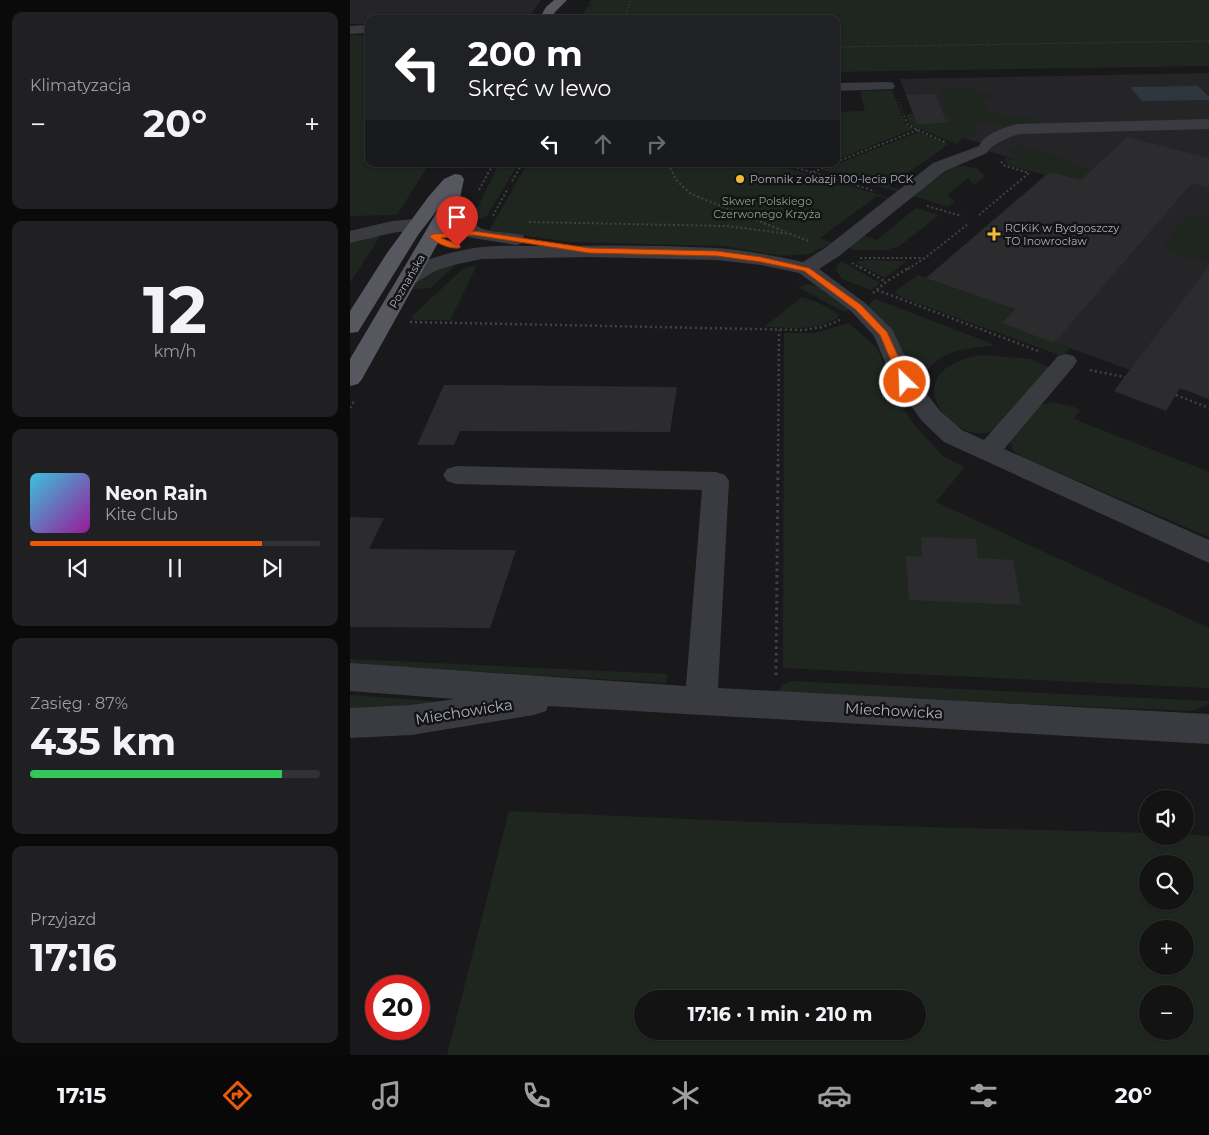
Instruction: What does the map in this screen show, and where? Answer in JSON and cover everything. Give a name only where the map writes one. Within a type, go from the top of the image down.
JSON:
[{"type":"main road","points":[[547,15],[561,0]]},
{"type":"main road","points":[[562,15],[565,10],[565,0]]},
{"type":"main road","name":"Poznańska","points":[[350,379],[450,207],[460,171]]},
{"type":"main road","name":"Poznańska","points":[[350,328],[412,230],[429,206],[460,171]]},
{"type":"street","points":[[350,30],[365,30]]},
{"type":"street","points":[[840,87],[888,86]]},
{"type":"street","points":[[806,269],[832,252],[940,167],[987,150],[1000,135],[1017,129],[1209,124]]},
{"type":"street","points":[[450,207],[474,233]]},
{"type":"street","points":[[350,237],[392,227],[433,236],[443,243],[482,253]]},
{"type":"street","points":[[433,236],[474,233],[589,251]]},
{"type":"street","points":[[408,278],[428,267],[448,260],[482,253],[589,251],[717,254],[761,259],[806,269],[858,307],[884,334],[905,382],[931,416],[954,436],[1209,552]]},
{"type":"street","points":[[987,452],[1066,361]]},
{"type":"street","points":[[456,475],[716,482],[701,700]]},
{"type":"street","name":"Miechowicka","points":[[350,676],[578,694],[1209,728]]},
{"type":"street","name":"Miechowicka","points":[[350,723],[412,720],[578,694]]},
{"type":"path","points":[[625,15],[631,0]]},
{"type":"path","points":[[840,47],[1209,41]]},
{"type":"path","points":[[840,161],[918,130],[908,125],[897,98]]},
{"type":"path","points":[[979,215],[1029,173],[1002,165],[1000,158],[987,150]]},
{"type":"path","points":[[512,182],[520,167]]},
{"type":"path","points":[[669,167],[679,186],[692,194],[790,234]]},
{"type":"path","points":[[812,172],[825,167]]},
{"type":"path","points":[[405,322],[780,330],[804,330],[824,327],[846,317],[877,290],[925,258],[968,224]]},
{"type":"path","points":[[848,260],[859,258],[925,258]]},
{"type":"path","points":[[877,290],[1103,374],[1125,377]]},
{"type":"path","points":[[776,675],[780,330]]},
{"type":"path","points":[[1176,396],[1209,408]]},
{"type":"shaded area","points":[[350,0],[541,0],[531,15],[365,15],[365,24],[350,24]]},
{"type":"shaded area","points":[[1209,73],[1209,399],[1002,323],[926,278],[1049,172],[1046,170],[1047,168],[987,151],[993,146],[963,138],[956,123],[917,124],[900,79]]},
{"type":"shaded area","points":[[1198,86],[1209,97],[1209,100],[1142,101],[1130,87]]},
{"type":"green space","points":[[591,0],[1209,0],[1209,66],[840,72],[840,15],[583,15],[587,7],[591,6],[589,4]]},
{"type":"green space","points":[[350,35],[365,35],[365,167],[427,167],[397,215],[350,216]]},
{"type":"green space","points":[[976,89],[978,92],[989,94],[993,99],[983,101],[988,112],[999,113],[1000,116],[1032,117],[1035,122],[1000,126],[992,121],[969,127],[978,132],[968,139],[963,138],[957,143],[960,145],[910,125],[906,114],[913,114],[917,124],[952,123],[942,101],[940,90]]},
{"type":"green space","points":[[892,90],[906,125],[914,129],[840,158],[840,112],[865,111],[860,91]]},
{"type":"green space","points":[[919,132],[949,144],[889,186],[900,190],[899,192],[822,170],[830,167],[840,167],[840,163]]},
{"type":"green space","points":[[1016,145],[1063,158],[1094,171],[1090,183],[1050,172],[1045,175],[1008,165],[1004,158],[1016,159],[1021,155],[1007,150]]},
{"type":"green space","points":[[964,166],[978,169],[985,176],[974,185],[968,178],[948,194],[954,202],[948,207],[913,196],[951,167]]},
{"type":"green space","points":[[498,167],[516,167],[487,216],[480,219],[473,217]]},
{"type":"green space","name":"Skwer Polskiego Czerwonego Krzyża","points":[[525,167],[783,167],[890,198],[877,196],[820,238],[832,243],[809,254],[782,256],[723,246],[571,242],[489,231]]},
{"type":"green space","points":[[916,208],[939,215],[898,247],[885,250],[854,250],[849,247],[863,235],[877,240]]},
{"type":"green space","points":[[1197,215],[1209,218],[1209,263],[1180,255],[1165,245],[1166,241],[1186,216]]},
{"type":"green space","points":[[382,233],[350,283],[350,242]]},
{"type":"green space","points":[[1067,255],[1002,323],[1070,348],[1062,356],[903,298],[894,292],[918,275],[982,297]]},
{"type":"green space","points":[[866,260],[907,261],[885,278],[855,262]]},
{"type":"green space","points":[[841,261],[880,283],[871,290],[842,279],[836,270]]},
{"type":"green space","points":[[459,262],[430,288],[413,289],[416,283],[426,274]]},
{"type":"green space","points":[[477,265],[450,320],[414,320],[411,317],[464,268]]},
{"type":"green space","points":[[808,284],[817,286],[850,308],[847,311],[842,311],[798,287]]},
{"type":"green space","points":[[802,297],[819,303],[840,315],[832,321],[814,327],[764,327]]},
{"type":"green space","points":[[875,299],[993,344],[993,346],[976,347],[950,353],[935,362],[925,374],[920,386],[915,386],[866,307]]},
{"type":"green space","points":[[849,323],[877,348],[903,409],[917,428],[944,457],[965,467],[936,502],[1209,628],[1209,688],[783,668],[784,333],[814,333]]},
{"type":"green space","points":[[982,355],[1030,359],[1051,368],[1000,426],[995,430],[979,433],[963,429],[949,419],[938,406],[934,391],[939,376],[954,363]]},
{"type":"green space","points":[[1052,402],[1080,410],[1074,419],[1209,472],[1209,537],[1022,457],[1013,451],[1010,439],[1037,406]]},
{"type":"green space","points":[[350,659],[668,674],[666,683],[350,664]]},
{"type":"green space","points":[[792,681],[1209,701],[1209,704],[1191,711],[777,693],[782,685]]},
{"type":"green space","points":[[350,695],[434,701],[432,708],[350,714]]},
{"type":"green space","points":[[509,811],[754,822],[1139,833],[1139,845],[1194,845],[1194,835],[1209,836],[1209,1055],[447,1055]]},
{"type":"building","points":[[935,94],[947,123],[917,124],[906,95]]},
{"type":"building","points":[[1127,137],[1209,158],[1209,188],[1192,183],[1054,343],[1002,323],[1016,309],[926,278],[1050,172],[1081,180]]},
{"type":"building","points":[[1209,266],[1209,399],[1180,388],[1166,411],[1114,391]]},
{"type":"building","points":[[444,385],[677,387],[670,432],[460,431],[454,445],[417,445]]},
{"type":"building","points":[[350,517],[384,518],[369,549],[516,550],[490,628],[350,627]]},
{"type":"building","points":[[921,537],[976,539],[978,558],[1013,560],[1021,605],[909,600],[906,556],[922,557]]},
{"type":"place","name":"Pomnik z okazji 100-lecia PCK","points":[[740,179]]},
{"type":"place","name":"RCKiK w Bydgoszczy TO Inowrocław","points":[[994,234]]},
{"type":"route","points":[[457,247],[443,243],[433,236],[474,233],[589,251],[717,254],[761,259],[806,269],[858,307],[884,334],[905,382]]}]
